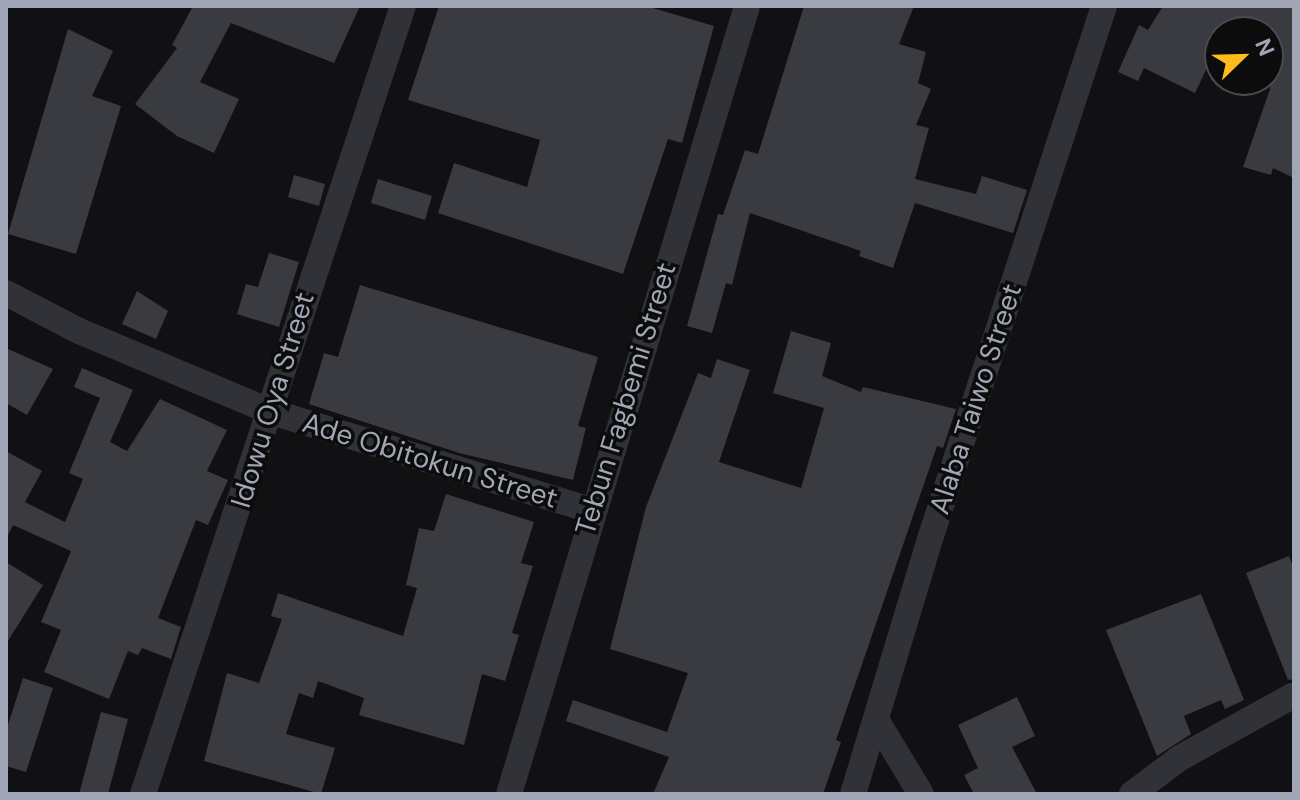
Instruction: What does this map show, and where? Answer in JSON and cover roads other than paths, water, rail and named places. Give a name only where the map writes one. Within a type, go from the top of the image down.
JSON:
[{"type":"street","name":"Idowu Oya Street","points":[[143,794],[272,412],[319,251],[403,6]]},
{"type":"street","name":"Tebun Fagbemi Street","points":[[509,794],[591,510],[747,6]]},
{"type":"street","name":"Alaba Taiwo Street","points":[[853,794],[878,723],[931,536],[1104,6]]},
{"type":"street","name":"Ade Obitokun Street","points":[[6,293],[79,331],[272,412],[591,510]]},
{"type":"street","points":[[1132,794],[1180,758],[1294,695]]},
{"type":"street","points":[[878,723],[921,794]]}]
